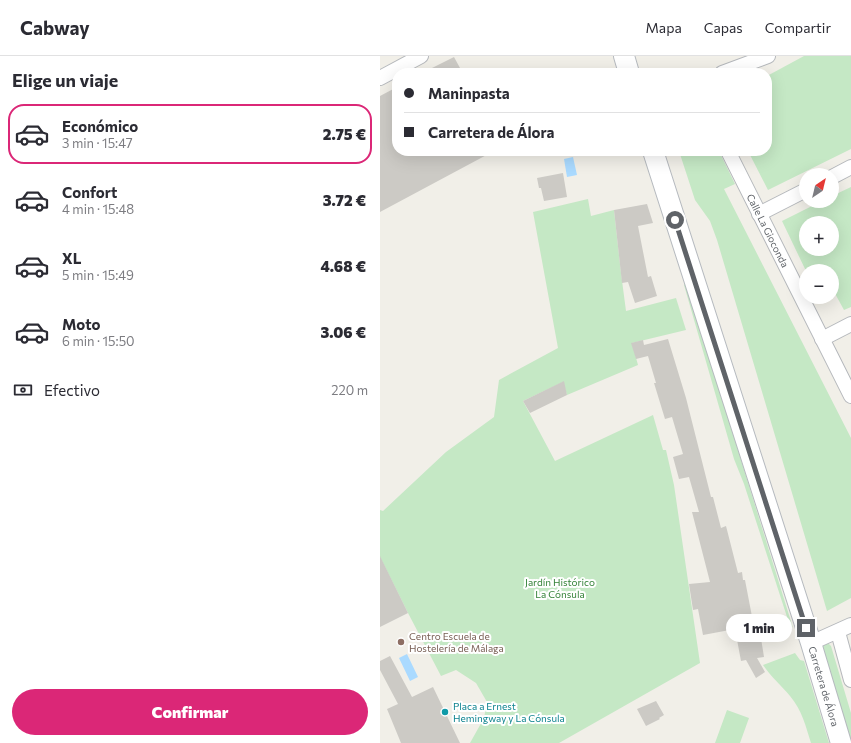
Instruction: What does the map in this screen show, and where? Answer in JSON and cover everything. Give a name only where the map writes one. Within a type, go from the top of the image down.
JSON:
[{"type":"main road","points":[[624,56],[628,68]]},
{"type":"main road","name":"Carretera de Álora","points":[[655,156],[811,643],[841,743]]},
{"type":"street","points":[[399,68],[421,56]]},
{"type":"street","points":[[736,68],[768,56]]},
{"type":"street","points":[[380,78],[392,72]]},
{"type":"street","name":"Calle La Gioconda","points":[[730,156],[851,396]]},
{"type":"street","points":[[839,173],[851,167]]},
{"type":"street","points":[[759,214],[799,194]]},
{"type":"street","points":[[822,339],[851,324]]},
{"type":"street","points":[[811,643],[851,625]]},
{"type":"street","points":[[838,632],[851,680]]},
{"type":"green space","points":[[804,56],[851,56],[851,149],[813,168],[799,168],[799,175],[768,190],[751,156],[772,156],[772,73]]},
{"type":"green space","points":[[681,156],[721,156],[735,184],[724,189],[851,438],[851,598],[827,611],[717,240],[710,221],[695,200]]},
{"type":"green space","points":[[851,187],[851,307],[844,310],[839,301],[839,264],[803,264],[782,221],[808,208],[839,208],[839,193]]},
{"type":"green space","name":"Jardín Histórico La Cónsula","points":[[588,199],[591,216],[614,210],[626,311],[676,298],[686,330],[632,343],[638,365],[567,395],[563,382],[523,401],[555,461],[653,415],[663,450],[666,450],[674,485],[700,663],[559,743],[470,743],[484,718],[487,702],[476,683],[456,670],[441,676],[380,557],[380,510],[383,511],[446,452],[494,417],[499,380],[558,348],[533,212]]},
{"type":"green space","points":[[686,282],[793,628],[788,620],[744,484],[734,459],[684,285]]},
{"type":"green space","points":[[828,643],[831,646],[851,713],[851,743],[848,743],[820,644]]},
{"type":"green space","points":[[795,653],[800,660],[804,661],[829,743],[811,743],[798,707],[763,665]]},
{"type":"green space","points":[[727,710],[749,718],[740,743],[715,743]]},
{"type":"water","points":[[573,157],[577,175],[567,177],[564,159]]},
{"type":"water","points":[[407,654],[418,677],[410,681],[399,658]]},
{"type":"building","points":[[454,57],[460,68],[432,68]]},
{"type":"building","points":[[392,90],[392,156],[485,156],[380,212],[380,96]]},
{"type":"building","points":[[563,173],[567,197],[544,201],[537,178]]},
{"type":"building","points":[[647,204],[653,223],[638,226],[648,277],[651,276],[657,296],[635,303],[628,282],[622,283],[614,210]]},
{"type":"building","points":[[668,339],[686,398],[711,497],[713,497],[721,528],[726,526],[738,573],[742,572],[743,580],[745,580],[754,627],[759,626],[764,657],[757,658],[765,672],[756,678],[746,660],[741,661],[735,629],[703,635],[698,609],[693,610],[689,584],[710,582],[692,512],[699,512],[689,477],[679,479],[673,457],[683,454],[672,417],[665,419],[654,383],[656,383],[648,356],[636,359],[631,343],[643,340],[644,345]]},
{"type":"building","points":[[564,381],[567,395],[530,413],[523,401]]},
{"type":"building","points":[[380,556],[408,613],[380,627]]},
{"type":"building","points":[[390,656],[412,697],[433,687],[460,743],[401,743],[387,709],[398,704],[380,670],[380,661]]},
{"type":"building","points":[[656,701],[664,715],[659,718],[660,719],[646,726],[637,709]]},
{"type":"place","name":"Centro Escuela de Hostelería de Málaga","points":[[401,642]]},
{"type":"place","name":"Placa a Ernest Hemingway y La Cónsula","points":[[445,712]]},
{"type":"route","points":[[675,220],[806,628]]}]
